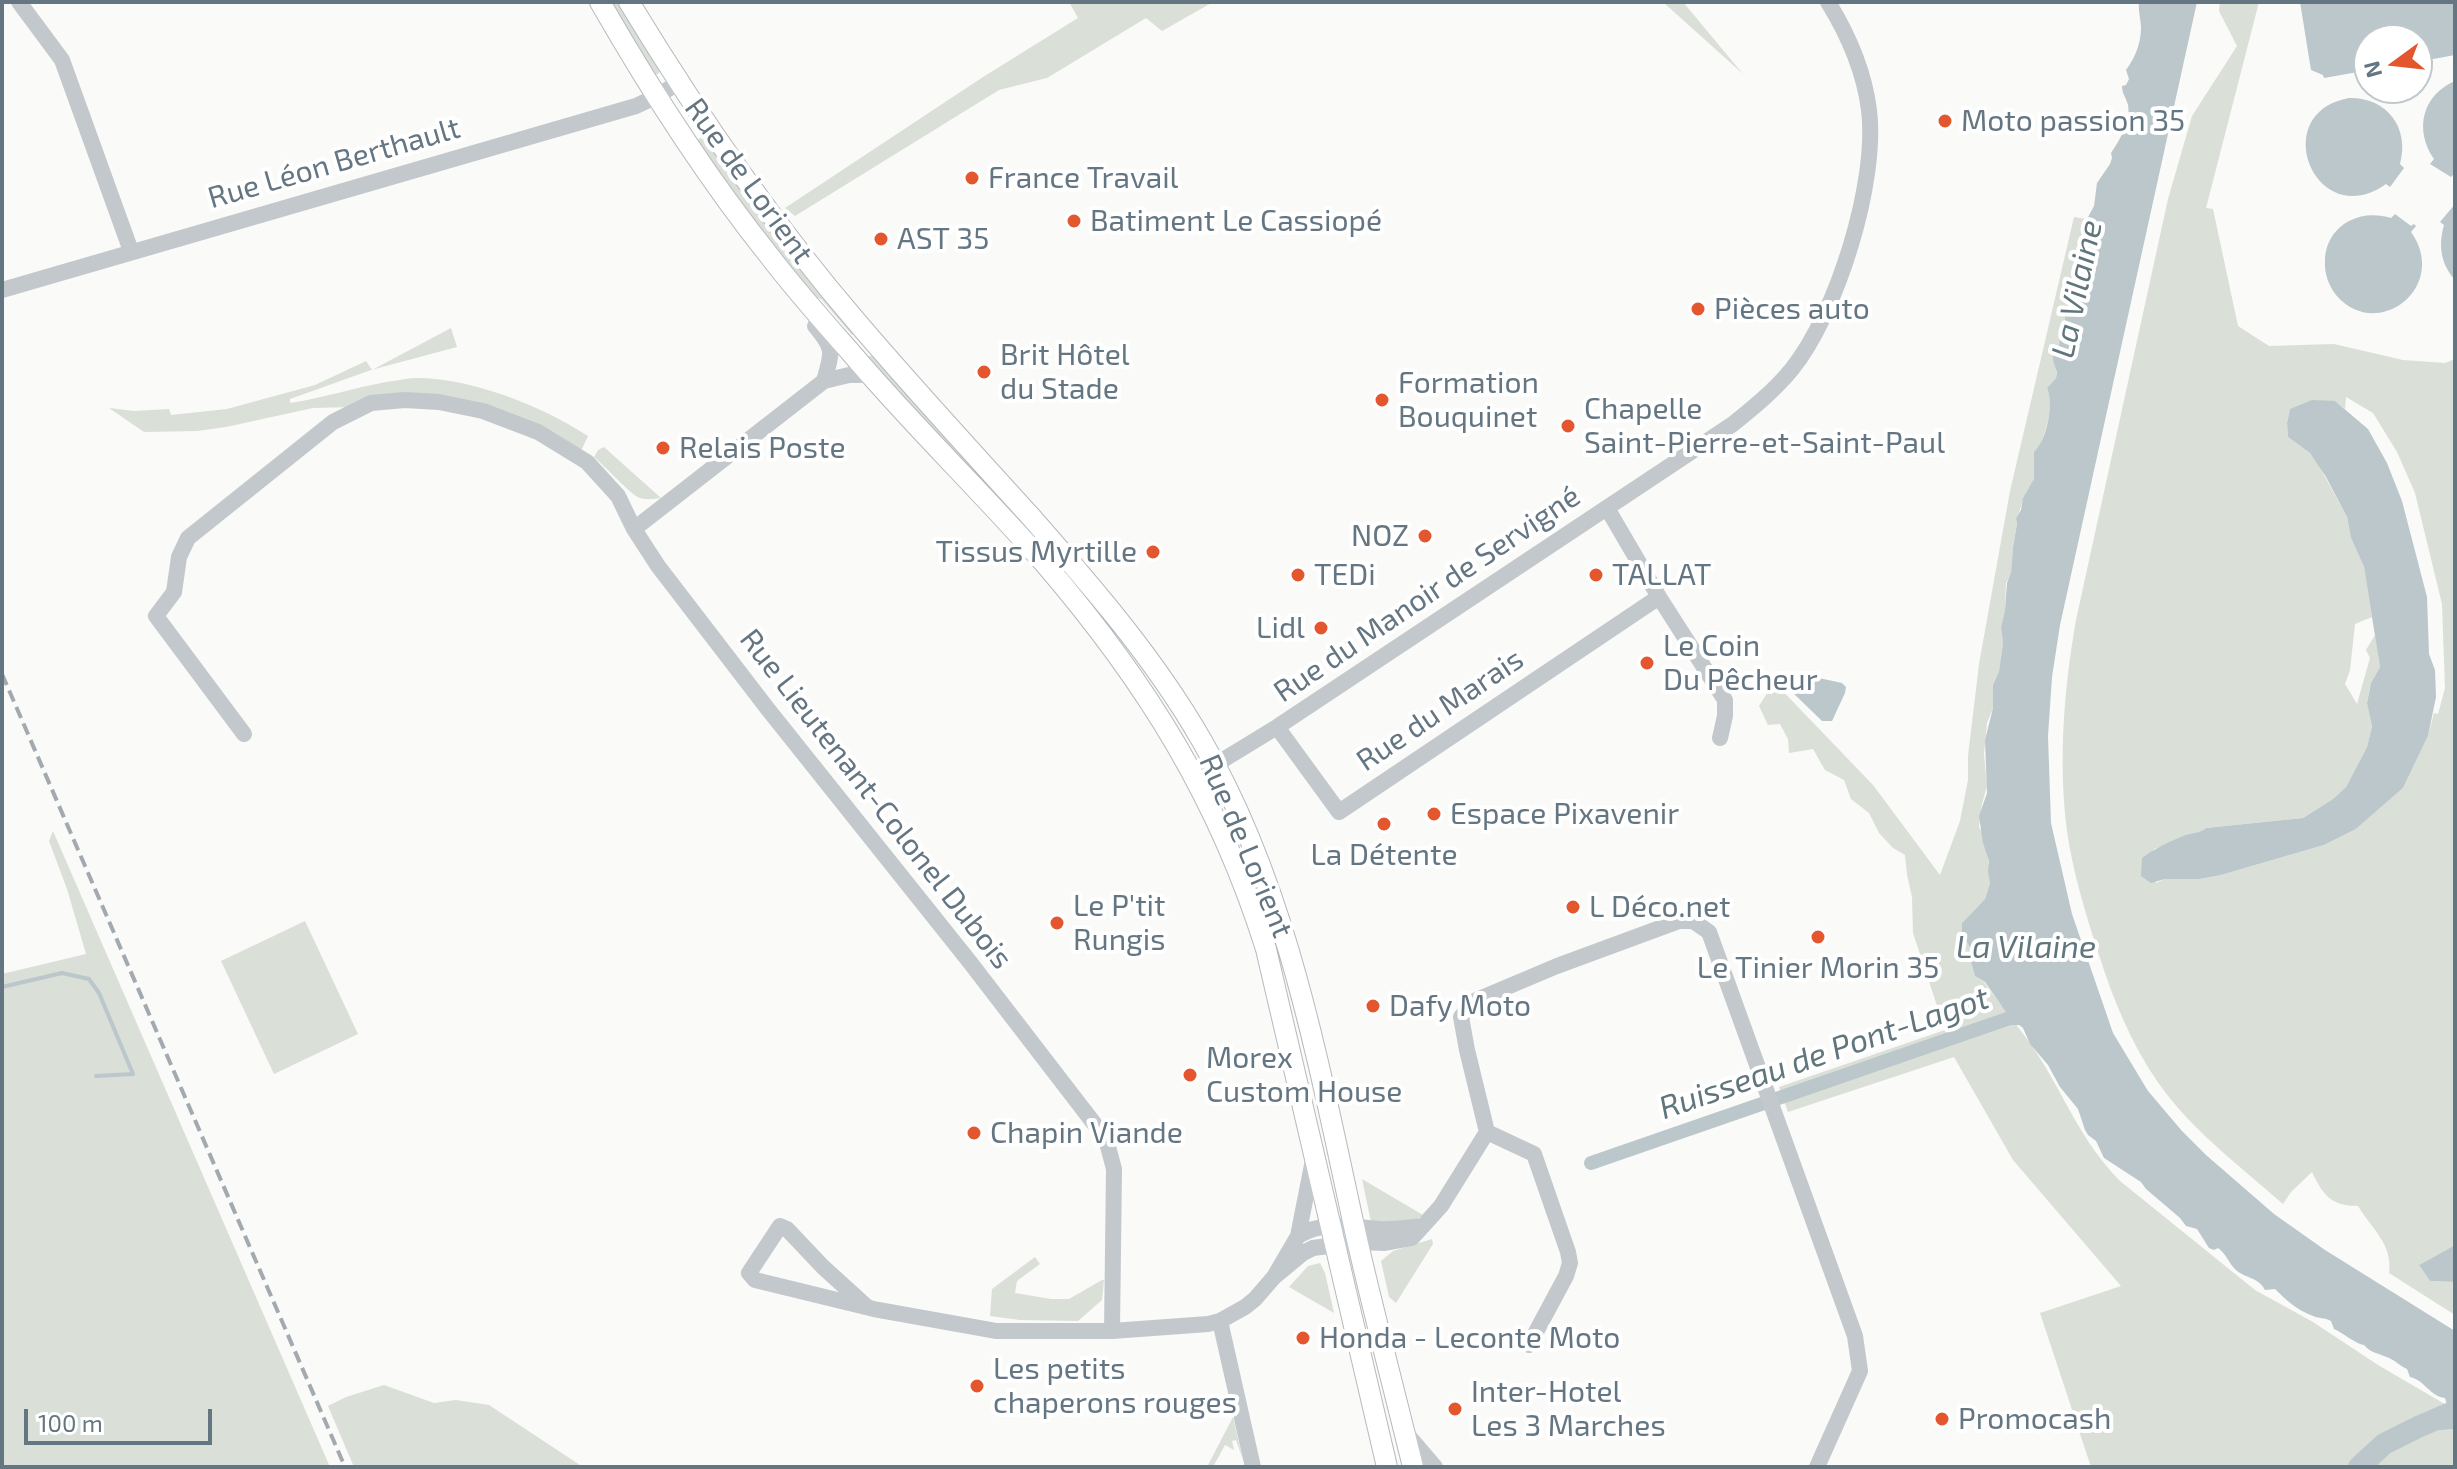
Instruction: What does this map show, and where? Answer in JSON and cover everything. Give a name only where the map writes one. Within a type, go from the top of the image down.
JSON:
[{"type":"main road","name":"Rue de Lorient","points":[[600,2],[657,96],[771,259],[870,375],[1052,557],[1118,617],[1179,703],[1215,764],[1259,859],[1278,911],[1413,1467]]},
{"type":"main road","name":"Rue de Lorient","points":[[629,2],[678,83],[761,205],[1052,557],[1126,664],[1195,777],[1223,833],[1247,892],[1275,982],[1387,1467]]},
{"type":"main road","points":[[1275,982],[1296,977]]},
{"type":"street","points":[[19,2],[62,60],[131,251]]},
{"type":"street","name":"Rue du Manoir de Servigné","points":[[1195,777],[1277,727],[1733,424],[1792,369],[1827,313],[1851,244],[1869,149],[1869,111],[1858,60],[1828,2]]},
{"type":"street","name":"Rue Léon Berthault","points":[[2,290],[636,106],[678,83]]},
{"type":"street","name":"Rue de Lorient","points":[[771,259],[774,274],[829,342],[831,355],[824,381]]},
{"type":"street","points":[[853,356],[882,351]]},
{"type":"street","points":[[634,529],[824,381],[849,375],[870,375]]},
{"type":"street","name":"Rue Lieutenant-Colonel Dubois","points":[[244,734],[156,616],[174,592],[179,557],[188,538],[333,422],[371,403],[405,400],[439,402],[483,411],[538,432],[587,462],[618,496],[634,529],[658,566],[1106,1139],[1114,1169],[1112,1331]]},
{"type":"street","points":[[1607,508],[1725,700],[1720,738]]},
{"type":"street","name":"Rue du Marais","points":[[1277,727],[1339,812],[1659,597]]},
{"type":"street","points":[[1298,1236],[1307,1231],[1332,1235],[1356,1234],[1385,1243],[1401,1241],[1412,1238],[1441,1206],[1487,1132],[1461,1017],[1474,1001],[1679,921],[1693,921],[1709,932],[1855,1336],[1860,1371],[1817,1467]]},
{"type":"street","points":[[1487,1132],[1534,1154],[1568,1252],[1570,1263],[1566,1276],[1529,1345]]},
{"type":"street","points":[[866,1306],[787,1229],[780,1226],[749,1273],[755,1280],[866,1306],[997,1331],[1112,1331],[1191,1327],[1220,1321],[1255,1299],[1274,1277],[1298,1236],[1314,1151]]},
{"type":"street","points":[[1274,1277],[1332,1235]]},
{"type":"street","points":[[1220,1321],[1253,1467]]},
{"type":"street","points":[[1405,1432],[1435,1467]]},
{"type":"shaded area","points":[[608,2],[621,2],[659,73],[654,76]]},
{"type":"shaded area","points":[[1069,2],[1213,2],[1162,31],[1146,18],[1047,78],[999,90],[795,216],[785,208],[1078,18]]},
{"type":"shaded area","points":[[1663,2],[1683,2],[1743,74]]},
{"type":"shaded area","points":[[2220,2],[2259,2],[2206,208],[2213,209],[2238,326],[2269,346],[2334,344],[2403,360],[2445,363],[2455,359],[2455,1245],[2419,1265],[2430,1281],[2455,1282],[2455,1315],[2389,1273],[2388,1253],[2358,1206],[2341,1204],[2329,1198],[2312,1172],[2283,1204],[2216,1146],[2170,1099],[2139,1051],[2117,1004],[2085,909],[2070,847],[2064,805],[2063,752],[2068,672],[2076,620],[2168,199],[2192,116],[2237,46],[2219,11]],"holes":[[[2346,397],[2373,413],[2397,452],[2415,493],[2442,604],[2445,688],[2428,736],[2403,788],[2356,829],[2324,845],[2221,875],[2200,879],[2165,879],[2156,883],[2154,849],[2206,828],[2303,818],[2346,787],[2367,747],[2372,725],[2367,702],[2371,683],[2380,667],[2375,635],[2366,650],[2370,658],[2357,704],[2345,684],[2350,670],[2355,624],[2372,617],[2364,567],[2351,538],[2347,517],[2310,453],[2288,437],[2287,423],[2290,409],[2335,401],[2345,409]]]},
{"type":"shaded area","points":[[704,135],[857,332],[852,335],[822,300],[809,293],[778,254],[695,142]]},
{"type":"shaded area","points":[[2074,217],[2087,219],[2086,244],[2065,311],[2065,340],[2059,347],[2056,378],[2047,388],[2049,415],[2035,460],[2034,479],[2016,518],[2011,575],[2006,583],[2001,627],[2003,643],[1999,671],[1993,685],[1993,708],[1987,723],[1984,754],[1987,786],[1979,827],[1988,853],[1990,883],[1985,899],[1962,923],[1962,934],[1972,951],[1975,976],[1984,982],[2030,1043],[2106,1166],[2120,1181],[2255,1290],[2313,1322],[2455,1410],[2421,1423],[2431,1431],[2455,1429],[2455,1467],[2091,1467],[2040,1313],[2121,1286],[2013,1160],[1954,1057],[1788,1112],[1779,1087],[1945,1030],[1913,933],[1912,897],[1905,855],[1893,848],[1879,833],[1869,813],[1851,799],[1844,780],[1825,770],[1813,749],[1789,753],[1788,739],[1780,724],[1768,725],[1759,706],[1774,682],[1873,785],[1940,875],[1960,821],[1968,780],[1979,664],[2010,491]]},
{"type":"shaded area","points":[[451,328],[457,347],[373,369]]},
{"type":"shaded area","points":[[866,356],[879,356],[1046,547],[1043,551]]},
{"type":"shaded area","points":[[366,361],[372,370],[290,399],[290,403],[386,382],[412,378],[438,379],[483,388],[528,404],[588,436],[581,451],[479,404],[313,408],[226,427],[144,432],[109,408],[134,411],[169,409],[171,415],[227,409],[315,385]]},
{"type":"shaded area","points":[[604,447],[661,498],[640,498],[625,487],[594,457]]},
{"type":"shaded area","points":[[53,831],[330,1467],[2,1467],[2,974],[86,954],[49,841]]},
{"type":"shaded area","points":[[305,921],[358,1034],[274,1074],[221,961]]},
{"type":"shaded area","points":[[1362,1179],[1423,1215],[1412,1222],[1371,1222]]},
{"type":"shaded area","points":[[1432,1239],[1433,1244],[1396,1303],[1389,1297],[1381,1261],[1393,1251]]},
{"type":"shaded area","points":[[1035,1257],[1040,1264],[1017,1281],[1015,1293],[1069,1299],[1104,1280],[1102,1300],[1078,1321],[990,1316],[992,1289]]},
{"type":"shaded area","points":[[1320,1263],[1334,1313],[1289,1287],[1308,1266]]},
{"type":"shaded area","points":[[384,1385],[434,1403],[456,1400],[489,1405],[583,1467],[354,1467],[328,1406]]},
{"type":"shaded area","points":[[1233,1417],[1243,1460],[1236,1440],[1232,1441],[1234,1450],[1225,1445],[1213,1467],[1207,1467]]},
{"type":"water","name":"La Vilaine","points":[[2139,2],[2197,2],[2060,625],[2048,736],[2051,823],[2072,914],[2113,1033],[2148,1091],[2206,1155],[2274,1214],[2325,1250],[2455,1331],[2455,1429],[2431,1431],[2421,1423],[2444,1413],[2447,1405],[2445,1398],[2410,1377],[2407,1369],[2334,1329],[2331,1321],[2302,1311],[2275,1289],[2265,1290],[2259,1282],[2238,1272],[2218,1248],[2209,1248],[2197,1229],[2186,1226],[2141,1182],[2104,1158],[2096,1141],[2085,1130],[2078,1109],[2030,1044],[2023,1028],[2010,1018],[1985,982],[1975,976],[1972,951],[1962,934],[1962,923],[1985,899],[1990,883],[1989,861],[1979,816],[1987,793],[1985,740],[2003,643],[2001,627],[2011,573],[2016,518],[2034,479],[2034,452],[2048,422],[2050,403],[2047,388],[2057,372],[2053,356],[2060,340],[2065,339],[2065,311],[2086,244],[2087,219],[2094,206],[2097,183],[2110,164],[2111,153],[2128,117],[2122,86],[2129,79],[2126,70],[2140,39]]},
{"type":"water","points":[[2300,2],[2455,2],[2455,55],[2433,59],[2433,24],[2353,24],[2353,73],[2324,78],[2311,70]]},
{"type":"water","points":[[2455,81],[2455,173],[2451,177],[2430,164],[2434,159],[2424,137],[2423,125],[2429,104],[2433,104],[2433,98]]},
{"type":"water","points":[[2353,98],[2353,104],[2376,104],[2392,117],[2402,138],[2400,164],[2404,168],[2390,187],[2386,184],[2361,195],[2339,194],[2322,183],[2310,165],[2306,145],[2310,125],[2324,108]]},
{"type":"water","points":[[2455,204],[2455,280],[2442,254],[2444,225],[2440,222]]},
{"type":"water","points":[[2395,214],[2411,226],[2416,226],[2411,232],[2421,252],[2422,272],[2415,289],[2404,302],[2388,311],[2370,313],[2353,308],[2331,288],[2325,270],[2329,243],[2339,228],[2354,219],[2370,215],[2391,218]]},
{"type":"water","points":[[2312,400],[2335,401],[2368,429],[2387,463],[2402,501],[2427,597],[2429,654],[2435,670],[2436,697],[2428,736],[2403,788],[2356,829],[2324,845],[2221,875],[2151,883],[2141,876],[2142,858],[2152,851],[2206,828],[2303,818],[2346,787],[2367,747],[2372,726],[2367,703],[2371,683],[2380,667],[2364,567],[2351,538],[2347,517],[2326,477],[2310,453],[2288,437],[2290,409]]},
{"type":"water","points":[[1791,672],[1842,683],[1846,687],[1832,721],[1822,721],[1788,688],[1784,678]]},
{"type":"water","points":[[2455,1245],[2455,1282],[2430,1281],[2419,1265]]},
{"type":"waterway","name":"Ruisseau de Pont-Lagot","points":[[2,987],[62,973],[89,979],[99,993],[133,1074],[96,1076]]},
{"type":"waterway","name":"Ruisseau de Pont-Lagot","points":[[1591,1163],[2010,1018],[2026,1018]]},
{"type":"waterway","points":[[2359,1467],[2384,1444],[2455,1411]]},
{"type":"railway","points":[[2,674],[345,1467]]},
{"type":"place","name":"Moto passion 35","points":[[1945,121]]},
{"type":"place","name":"France Travail","points":[[972,178]]},
{"type":"place","name":"Batiment Le Cassiopé","points":[[1074,221]]},
{"type":"place","name":"AST 35","points":[[881,239]]},
{"type":"place","name":"Pièces auto","points":[[1698,309]]},
{"type":"place","name":"Brit Hôtel du Stade","points":[[984,372]]},
{"type":"place","name":"Formation Bouquinet","points":[[1382,400]]},
{"type":"place","name":"Chapelle Saint-Pierre-et-Saint-Paul","points":[[1568,426]]},
{"type":"place","name":"Relais Poste","points":[[663,448]]},
{"type":"place","name":"NOZ","points":[[1425,536]]},
{"type":"place","name":"Tissus Myrtille","points":[[1153,552]]},
{"type":"place","name":"TEDi","points":[[1298,575]]},
{"type":"place","name":"TALLAT","points":[[1596,575]]},
{"type":"place","name":"Lidl","points":[[1321,628]]},
{"type":"place","name":"Le Coin Du Pêcheur","points":[[1647,663]]},
{"type":"place","name":"Espace Pixavenir","points":[[1434,814]]},
{"type":"place","name":"La Détente","points":[[1384,824]]},
{"type":"place","name":"L Déco.net","points":[[1573,907]]},
{"type":"place","name":"Le P'tit Rungis","points":[[1057,923]]},
{"type":"place","name":"Le Tinier Morin 35","points":[[1818,937]]},
{"type":"place","name":"Dafy Moto","points":[[1373,1006]]},
{"type":"place","name":"Morex Custom House","points":[[1190,1075]]},
{"type":"place","name":"Chapin Viande","points":[[974,1133]]},
{"type":"place","name":"Honda - Leconte Moto","points":[[1303,1338]]},
{"type":"place","name":"Les petits chaperons rouges","points":[[977,1386]]},
{"type":"place","name":"Inter-Hotel Les 3 Marches","points":[[1455,1409]]},
{"type":"place","name":"Promocash","points":[[1942,1419]]}]
